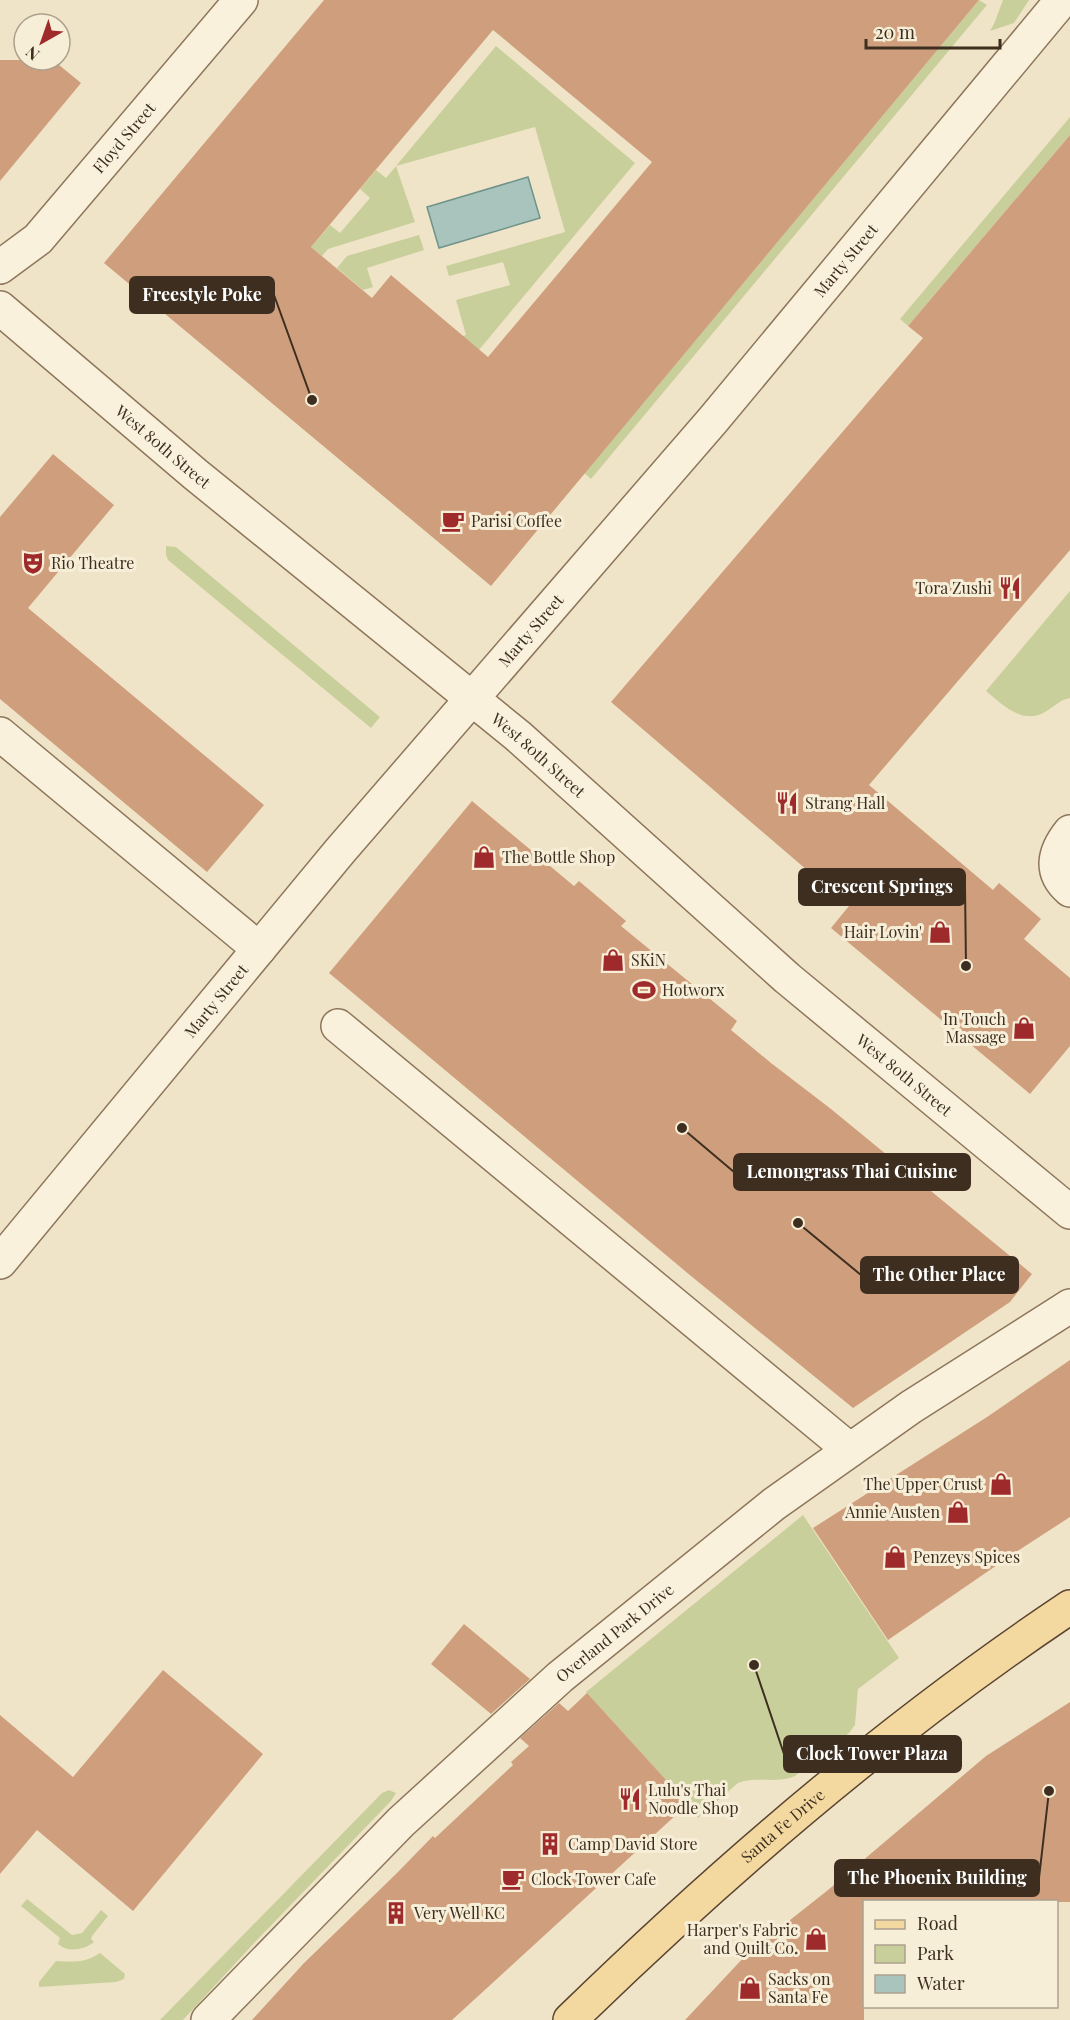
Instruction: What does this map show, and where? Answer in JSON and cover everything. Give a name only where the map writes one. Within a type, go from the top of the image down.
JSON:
[{"type":"main road","name":"Santa Fe Drive","points":[[570,2020],[716,1882],[859,1762],[1022,1639],[1070,1607]]},
{"type":"street","name":"Floyd Street","points":[[0,267],[38,239],[241,0]]},
{"type":"street","name":"Marty Street","points":[[0,1262],[340,851],[713,420],[1062,0]]},
{"type":"street","name":"West 80th Street","points":[[0,308],[195,474],[518,736],[787,978],[1070,1212]]},
{"type":"street","points":[[0,734],[259,950]]},
{"type":"street","points":[[1070,832],[1060,844],[1056,861],[1060,880],[1070,890]]},
{"type":"street","points":[[338,1026],[850,1450]]},
{"type":"street","name":"Overland Park Drive","points":[[208,2020],[401,1822],[560,1677],[774,1504],[911,1407],[1070,1306]]},
{"type":"green space","points":[[979,0],[987,5],[591,479],[584,473]]},
{"type":"green space","points":[[1003,0],[1029,0],[1014,23],[990,31],[994,24]]},
{"type":"green space","points":[[496,46],[635,163],[468,363],[455,338],[466,335],[456,300],[510,285],[503,262],[449,276],[446,266],[565,232],[535,127],[396,166]]},
{"type":"green space","points":[[1070,117],[1070,135],[908,326],[900,319]]},
{"type":"green space","points":[[396,166],[415,222],[328,249],[322,256],[311,247],[330,225],[340,233],[370,198],[360,189],[376,170],[386,178]]},
{"type":"green space","points":[[419,235],[424,250],[367,268],[373,287],[363,290],[337,268],[347,256]]},
{"type":"green space","points":[[166,546],[176,547],[380,717],[371,728],[168,560]]},
{"type":"green space","points":[[1070,591],[1070,698],[1037,715],[1028,716],[1013,712],[986,691]]},
{"type":"green space","points":[[803,1515],[899,1658],[858,1689],[855,1725],[849,1733],[795,1776],[738,1783],[698,1818],[688,1804],[586,1692]]},
{"type":"green space","points":[[389,1790],[396,1793],[391,1801],[183,2020],[160,2020],[382,1793]]},
{"type":"green space","points":[[27,1899],[72,1935],[82,1933],[101,1910],[108,1916],[92,1936],[91,1939],[94,1942],[81,1949],[66,1949],[58,1944],[60,1938],[21,1906]]},
{"type":"green space","points":[[100,1953],[125,1974],[124,1979],[116,1982],[39,1987],[39,1982],[56,1961],[84,1960]]},
{"type":"water","points":[[528,177],[540,218],[439,248],[427,207]]},
{"type":"building","points":[[324,0],[979,0],[491,586],[104,263]],"holes":[[[493,30],[652,162],[488,357],[391,275],[372,298],[311,247]]]},
{"type":"building","points":[[0,60],[12,60],[12,72],[68,72],[81,83],[0,181]]},
{"type":"building","points":[[1070,135],[1070,550],[869,785],[993,890],[999,883],[1041,919],[1024,939],[1070,978],[1070,1046],[1030,1094],[831,928],[849,906],[611,702],[923,338],[908,326]]},
{"type":"building","points":[[53,454],[114,505],[28,608],[264,805],[207,872],[0,699],[0,517]]},
{"type":"building","points":[[472,801],[574,886],[579,881],[626,921],[621,926],[737,1021],[731,1030],[1032,1274],[1010,1302],[853,1408],[691,1276],[329,973]]},
{"type":"building","points":[[1070,1360],[1070,1517],[888,1640],[813,1528],[987,1417]]},
{"type":"building","points":[[464,1624],[530,1679],[491,1714],[431,1664]]},
{"type":"building","points":[[163,1670],[263,1754],[133,1911],[37,1830],[0,1874],[0,1715],[73,1777]]},
{"type":"building","points":[[587,1693],[688,1804],[452,2020],[252,2020],[304,1963],[433,1836],[435,1838],[513,1765],[511,1762],[529,1746],[520,1738],[559,1703],[568,1711]]},
{"type":"building","points":[[1070,1702],[1070,1902],[1058,1902],[1058,1900],[863,1900],[864,2020],[685,2020],[746,1955],[828,1890],[986,1756]]},
{"type":"place","name":"Freestyle Poke","points":[[312,400]]},
{"type":"place","name":"Parisi Coffee","points":[[453,521]]},
{"type":"place","name":"Rio Theatre","points":[[33,563]]},
{"type":"place","name":"Tora Zushi","points":[[1010,588]]},
{"type":"place","name":"Strang Hall","points":[[787,803]]},
{"type":"place","name":"The Bottle Shop","points":[[484,857]]},
{"type":"place","name":"Hair Lovin'","points":[[940,932]]},
{"type":"place","name":"SKiN","points":[[613,960]]},
{"type":"place","name":"Crescent Springs","points":[[966,966]]},
{"type":"place","name":"Hotworx","points":[[644,990]]},
{"type":"place","name":"In Touch Massage","points":[[1024,1028]]},
{"type":"place","name":"Lemongrass Thai Cuisine","points":[[682,1128]]},
{"type":"place","name":"The Other Place","points":[[798,1223]]},
{"type":"place","name":"The Upper Crust","points":[[1001,1484]]},
{"type":"place","name":"Annie Austen","points":[[958,1512]]},
{"type":"place","name":"Penzeys Spices","points":[[895,1557]]},
{"type":"place","name":"Clock Tower Plaza","points":[[754,1665]]},
{"type":"place","name":"The Phoenix Building","points":[[1049,1791]]},
{"type":"place","name":"Lulu's Thai Noodle Shop","points":[[630,1799]]},
{"type":"place","name":"Camp David Store","points":[[550,1844]]},
{"type":"place","name":"Clock Tower Cafe","points":[[513,1879]]},
{"type":"place","name":"Very Well KC","points":[[396,1913]]},
{"type":"place","name":"Harper's Fabric and Quilt Co.","points":[[816,1939]]},
{"type":"place","name":"Sacks on Santa Fe","points":[[750,1988]]}]
